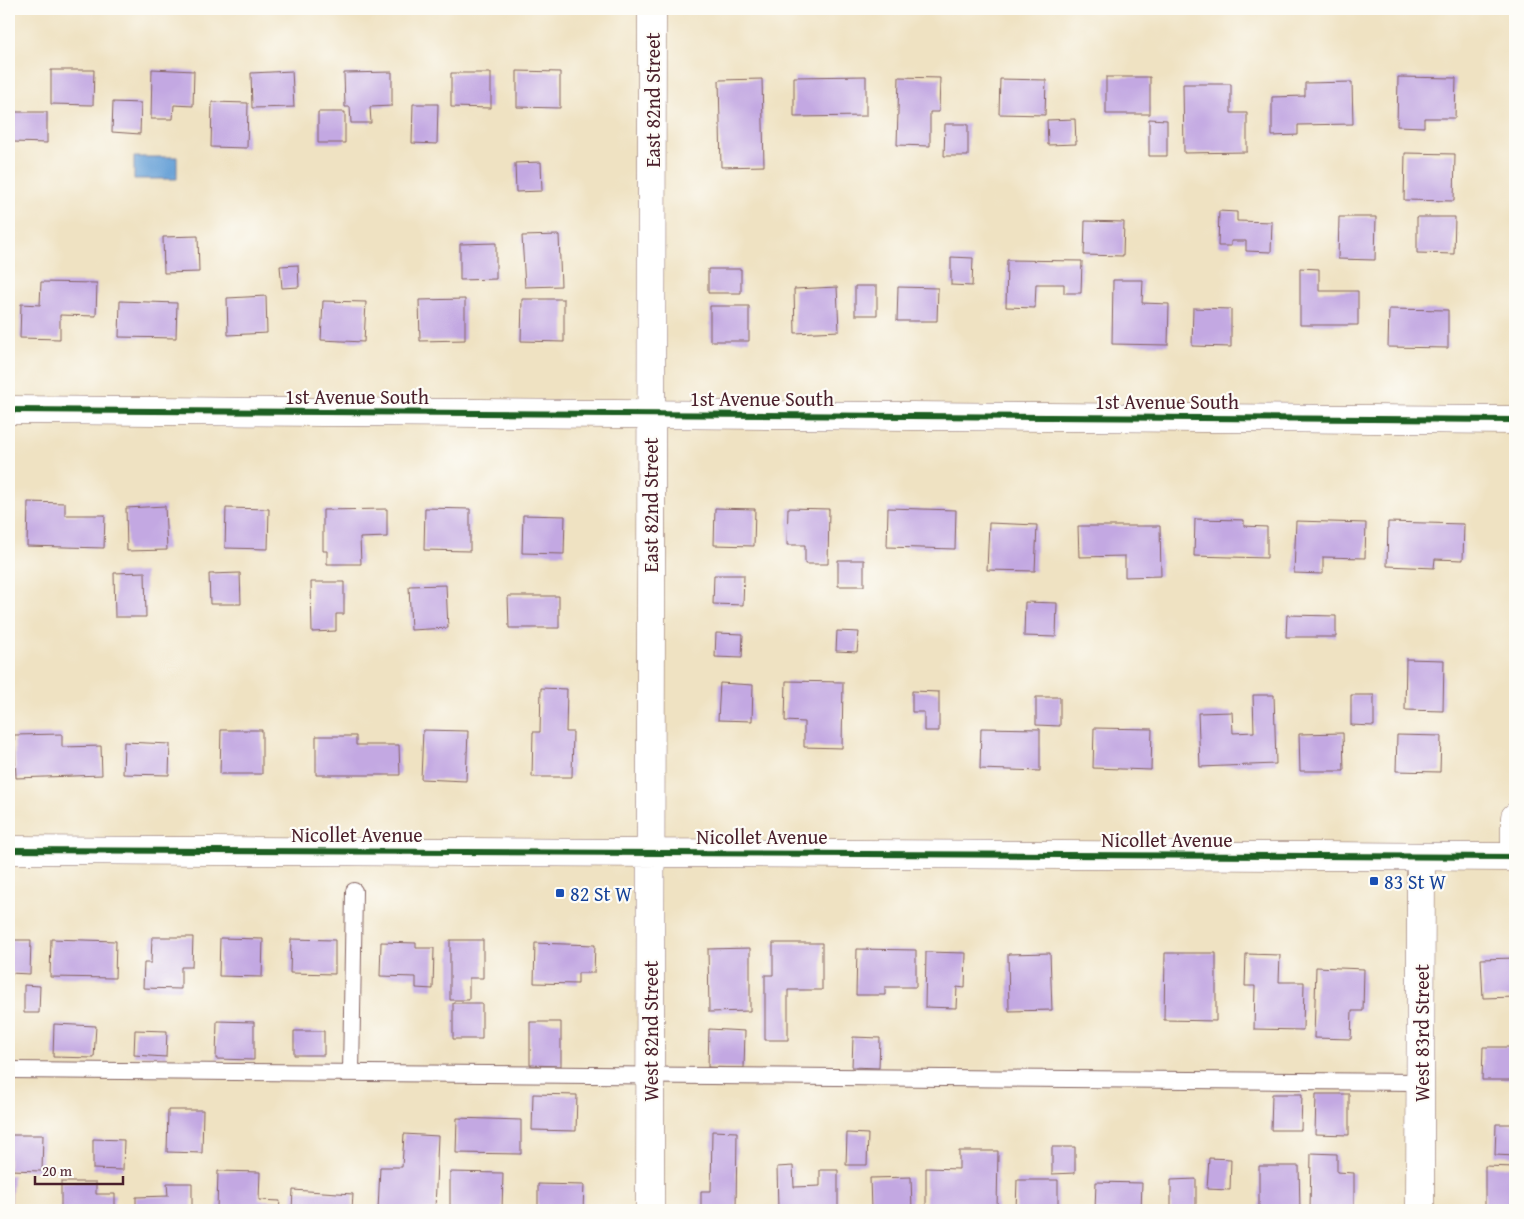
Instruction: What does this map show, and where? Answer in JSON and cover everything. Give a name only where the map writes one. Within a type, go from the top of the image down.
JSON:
[{"type":"street","name":"East 82nd Street","points":[[650,852],[652,9]]},
{"type":"street","name":"1st Avenue South","points":[[9,410],[1515,420]]},
{"type":"street","points":[[1515,817],[1515,857]]},
{"type":"street","name":"Nicollet Avenue","points":[[9,850],[1515,857]]},
{"type":"street","name":"West 82nd Street","points":[[650,852],[650,1210]]},
{"type":"street","name":"West 83rd Street","points":[[1420,1210],[1422,857]]},
{"type":"lane","points":[[351,1073],[354,891]]},
{"type":"lane","points":[[9,1070],[1420,1082]]},
{"type":"water","points":[[134,157],[177,157],[177,179],[134,179]]},
{"type":"building","points":[[152,69],[194,71],[193,106],[174,105],[173,119],[151,119]]},
{"type":"building","points":[[51,70],[94,70],[93,105],[51,104]]},
{"type":"building","points":[[292,71],[294,107],[252,108],[251,73]]},
{"type":"building","points":[[517,71],[560,72],[560,108],[517,107]]},
{"type":"building","points":[[392,72],[392,106],[370,107],[371,123],[351,123],[350,107],[345,107],[344,73]]},
{"type":"building","points":[[451,73],[491,73],[491,108],[451,107]]},
{"type":"building","points":[[866,76],[866,116],[794,117],[794,77]]},
{"type":"building","points":[[899,77],[940,78],[939,112],[930,112],[930,146],[897,145]]},
{"type":"building","points":[[1106,77],[1150,77],[1150,114],[1106,114]]},
{"type":"building","points":[[1398,77],[1456,78],[1455,118],[1424,118],[1424,127],[1397,126]]},
{"type":"building","points":[[762,79],[764,166],[721,167],[719,80]]},
{"type":"building","points":[[1000,79],[1046,80],[1045,115],[999,114]]},
{"type":"building","points":[[1352,82],[1353,124],[1298,125],[1298,135],[1272,136],[1272,97],[1305,96],[1305,83]]},
{"type":"building","points":[[1183,84],[1231,84],[1231,113],[1247,113],[1247,152],[1184,153]]},
{"type":"building","points":[[113,102],[141,103],[140,134],[112,132]]},
{"type":"building","points":[[212,102],[248,103],[247,148],[211,147]]},
{"type":"building","points":[[413,104],[438,104],[437,144],[412,143]]},
{"type":"building","points":[[14,112],[47,112],[47,143],[13,142]]},
{"type":"building","points":[[318,112],[345,112],[345,143],[318,143]]},
{"type":"building","points":[[1075,119],[1076,144],[1048,145],[1047,120]]},
{"type":"building","points":[[1149,119],[1167,120],[1167,156],[1149,156]]},
{"type":"building","points":[[945,124],[968,124],[968,156],[944,156]]},
{"type":"building","points":[[1405,153],[1455,154],[1454,201],[1404,200]]},
{"type":"building","points":[[541,162],[542,191],[516,192],[515,163]]},
{"type":"building","points":[[1219,211],[1237,212],[1237,221],[1272,222],[1271,252],[1246,251],[1246,241],[1231,241],[1231,246],[1218,246]]},
{"type":"building","points":[[1339,217],[1376,217],[1375,260],[1338,259]]},
{"type":"building","points":[[1417,217],[1455,217],[1454,254],[1417,253]]},
{"type":"building","points":[[1085,221],[1124,222],[1123,256],[1084,255]]},
{"type":"building","points":[[559,235],[561,286],[525,287],[522,236]]},
{"type":"building","points":[[198,236],[199,272],[164,273],[163,237]]},
{"type":"building","points":[[496,243],[496,279],[460,280],[460,244]]},
{"type":"building","points":[[951,257],[973,258],[972,286],[951,285]]},
{"type":"building","points":[[1007,260],[1082,261],[1081,293],[1064,293],[1064,284],[1036,284],[1035,308],[1006,307]]},
{"type":"building","points":[[298,265],[299,287],[282,288],[280,266]]},
{"type":"building","points":[[1300,268],[1319,269],[1319,291],[1358,291],[1358,325],[1300,325]]},
{"type":"building","points":[[708,269],[741,269],[741,293],[708,293]]},
{"type":"building","points":[[1113,280],[1143,280],[1142,303],[1169,304],[1168,345],[1112,344]]},
{"type":"building","points":[[41,282],[97,283],[96,316],[60,315],[60,339],[20,338],[21,304],[40,305]]},
{"type":"building","points":[[855,286],[877,286],[877,315],[855,315]]},
{"type":"building","points":[[837,287],[839,331],[795,333],[794,289]]},
{"type":"building","points":[[898,287],[938,288],[937,321],[897,321]]},
{"type":"building","points":[[266,296],[267,333],[228,335],[227,298]]},
{"type":"building","points":[[465,299],[465,340],[420,341],[419,300]]},
{"type":"building","points":[[522,299],[564,299],[564,342],[521,341]]},
{"type":"building","points":[[120,301],[177,303],[176,338],[119,337]]},
{"type":"building","points":[[323,301],[366,302],[364,342],[321,340]]},
{"type":"building","points":[[710,306],[749,306],[749,341],[710,341]]},
{"type":"building","points":[[1193,308],[1231,309],[1231,347],[1192,346]]},
{"type":"building","points":[[1389,309],[1448,310],[1448,348],[1388,347]]},
{"type":"building","points":[[28,502],[65,503],[65,515],[105,515],[104,548],[27,546]]},
{"type":"building","points":[[165,506],[167,550],[127,551],[126,508]]},
{"type":"building","points":[[226,508],[269,509],[268,549],[225,548]]},
{"type":"building","points":[[425,508],[470,509],[470,551],[424,550]]},
{"type":"building","points":[[715,508],[755,509],[754,546],[714,545]]},
{"type":"building","points":[[788,508],[829,509],[828,564],[805,564],[805,545],[787,545]]},
{"type":"building","points":[[888,508],[956,510],[955,549],[887,547]]},
{"type":"building","points":[[387,509],[387,537],[360,538],[361,564],[327,564],[327,551],[323,551],[323,510]]},
{"type":"building","points":[[523,515],[565,516],[564,554],[522,553]]},
{"type":"building","points":[[1195,519],[1244,520],[1244,526],[1267,527],[1267,558],[1194,556]]},
{"type":"building","points":[[1296,521],[1366,523],[1365,558],[1323,557],[1323,574],[1294,573]]},
{"type":"building","points":[[1388,522],[1464,524],[1463,560],[1435,559],[1434,568],[1387,566]]},
{"type":"building","points":[[989,523],[1037,525],[1035,571],[987,570]]},
{"type":"building","points":[[1078,526],[1160,526],[1161,576],[1125,577],[1125,556],[1079,557]]},
{"type":"building","points":[[838,560],[864,560],[864,586],[838,586]]},
{"type":"building","points":[[145,572],[146,617],[115,617],[114,573]]},
{"type":"building","points":[[240,573],[241,604],[210,604],[209,574]]},
{"type":"building","points":[[714,575],[744,575],[743,605],[713,604]]},
{"type":"building","points":[[311,582],[344,582],[344,614],[336,614],[336,631],[312,632]]},
{"type":"building","points":[[446,585],[448,628],[411,630],[409,586]]},
{"type":"building","points":[[508,596],[559,596],[559,628],[509,628]]},
{"type":"building","points":[[1025,602],[1057,603],[1056,637],[1024,636]]},
{"type":"building","points":[[1287,615],[1336,616],[1336,637],[1286,637]]},
{"type":"building","points":[[837,631],[859,632],[857,652],[836,651]]},
{"type":"building","points":[[716,633],[743,634],[742,658],[715,657]]},
{"type":"building","points":[[1406,659],[1444,660],[1443,711],[1405,710]]},
{"type":"building","points":[[786,681],[843,682],[842,748],[804,747],[804,722],[785,721]]},
{"type":"building","points":[[720,683],[753,685],[752,721],[718,720]]},
{"type":"building","points":[[541,688],[567,689],[566,732],[573,732],[572,777],[532,777],[533,732],[540,732]]},
{"type":"building","points":[[912,691],[939,692],[939,731],[924,731],[924,712],[912,712]]},
{"type":"building","points":[[1253,695],[1274,695],[1276,764],[1200,767],[1198,713],[1232,712],[1233,733],[1254,732]]},
{"type":"building","points":[[1351,695],[1374,695],[1374,726],[1351,725]]},
{"type":"building","points":[[1036,697],[1060,697],[1060,726],[1036,725]]},
{"type":"building","points":[[981,728],[1040,729],[1040,771],[980,769]]},
{"type":"building","points":[[1094,728],[1152,729],[1151,770],[1093,768]]},
{"type":"building","points":[[221,730],[262,730],[262,774],[220,774]]},
{"type":"building","points":[[423,730],[468,731],[466,781],[421,779]]},
{"type":"building","points":[[1343,733],[1344,771],[1300,771],[1299,734]]},
{"type":"building","points":[[62,734],[62,747],[101,746],[102,775],[16,778],[14,735]]},
{"type":"building","points":[[1397,735],[1441,736],[1440,772],[1396,771]]},
{"type":"building","points":[[316,736],[356,736],[356,745],[399,745],[400,775],[316,775]]},
{"type":"building","points":[[124,742],[170,744],[169,775],[123,774]]},
{"type":"building","points":[[152,937],[193,937],[192,967],[181,967],[181,989],[143,988],[144,963],[151,963]]},
{"type":"building","points":[[220,938],[263,939],[262,977],[219,976]]},
{"type":"building","points":[[51,939],[116,941],[115,978],[50,977]]},
{"type":"building","points":[[291,939],[335,940],[335,974],[290,973]]},
{"type":"building","points":[[9,940],[31,940],[30,974],[9,973]]},
{"type":"building","points":[[450,940],[483,940],[483,978],[469,978],[469,1000],[450,1000]]},
{"type":"building","points":[[381,942],[416,943],[416,948],[434,948],[433,989],[416,988],[416,977],[380,976]]},
{"type":"building","points":[[535,943],[595,945],[594,973],[578,973],[578,984],[534,983]]},
{"type":"building","points":[[773,943],[822,943],[822,990],[788,990],[788,1040],[765,1040],[765,975],[773,975]]},
{"type":"building","points":[[750,948],[750,1011],[709,1012],[708,949]]},
{"type":"building","points":[[857,949],[916,950],[916,987],[885,987],[885,995],[856,995]]},
{"type":"building","points":[[926,952],[966,953],[965,988],[957,987],[956,1008],[925,1007]]},
{"type":"building","points":[[1050,953],[1052,1010],[1009,1011],[1008,954]]},
{"type":"building","points":[[1165,953],[1216,953],[1216,1021],[1164,1020]]},
{"type":"building","points":[[1246,954],[1280,955],[1279,982],[1304,982],[1303,1030],[1254,1029],[1255,986],[1245,986]]},
{"type":"building","points":[[1515,958],[1515,997],[1483,998],[1481,959]]},
{"type":"building","points":[[1316,967],[1364,969],[1363,1011],[1352,1011],[1351,1039],[1314,1038]]},
{"type":"building","points":[[24,985],[40,986],[39,1013],[24,1013]]},
{"type":"building","points":[[453,1003],[482,1003],[482,1039],[453,1039]]},
{"type":"building","points":[[217,1021],[254,1022],[254,1060],[216,1059]]},
{"type":"building","points":[[530,1022],[561,1022],[561,1066],[530,1065]]},
{"type":"building","points":[[54,1024],[96,1026],[94,1058],[53,1057]]},
{"type":"building","points":[[709,1029],[745,1031],[744,1068],[708,1067]]},
{"type":"building","points":[[135,1030],[167,1031],[166,1057],[134,1055]]},
{"type":"building","points":[[294,1031],[324,1031],[324,1055],[294,1055]]},
{"type":"building","points":[[853,1037],[880,1038],[879,1068],[852,1067]]},
{"type":"building","points":[[1483,1047],[1513,1047],[1513,1080],[1482,1080]]},
{"type":"building","points":[[533,1094],[577,1095],[576,1131],[532,1130]]},
{"type":"building","points":[[1272,1094],[1302,1094],[1301,1130],[1271,1130]]},
{"type":"building","points":[[1316,1094],[1349,1094],[1349,1135],[1315,1134]]},
{"type":"building","points":[[168,1110],[203,1110],[202,1153],[167,1152]]},
{"type":"building","points":[[457,1118],[521,1120],[521,1154],[456,1153]]},
{"type":"building","points":[[1496,1124],[1515,1124],[1515,1156],[1495,1155]]},
{"type":"building","points":[[712,1131],[737,1132],[736,1210],[701,1210],[701,1191],[711,1191]]},
{"type":"building","points":[[847,1133],[868,1134],[867,1165],[846,1165]]},
{"type":"building","points":[[404,1134],[438,1136],[435,1210],[378,1210],[380,1167],[402,1167]]},
{"type":"building","points":[[9,1135],[43,1135],[42,1171],[9,1170]]},
{"type":"building","points":[[93,1139],[124,1140],[123,1170],[93,1169]]},
{"type":"building","points":[[1052,1147],[1075,1147],[1075,1173],[1052,1174]]},
{"type":"building","points":[[959,1151],[998,1151],[997,1210],[926,1210],[926,1168],[959,1169]]},
{"type":"building","points":[[1311,1153],[1337,1154],[1337,1172],[1354,1173],[1354,1210],[1310,1210]]},
{"type":"building","points":[[1209,1158],[1231,1159],[1230,1190],[1207,1189]]},
{"type":"building","points":[[793,1166],[794,1187],[820,1186],[820,1170],[838,1170],[838,1209],[778,1210],[777,1167]]},
{"type":"building","points":[[1259,1166],[1299,1166],[1300,1210],[1259,1210]]},
{"type":"building","points":[[1485,1166],[1515,1167],[1515,1206],[1485,1206]]},
{"type":"building","points":[[218,1171],[260,1172],[259,1200],[280,1201],[279,1210],[217,1210]]},
{"type":"building","points":[[450,1172],[503,1173],[502,1210],[450,1210]]},
{"type":"building","points":[[9,1175],[13,1175],[11,1210],[9,1210]]},
{"type":"building","points":[[911,1177],[912,1210],[871,1210],[870,1178]]},
{"type":"building","points":[[1196,1179],[1196,1210],[1171,1210],[1171,1180]]},
{"type":"building","points":[[1017,1180],[1058,1180],[1058,1210],[1016,1210]]},
{"type":"building","points":[[61,1182],[96,1182],[96,1194],[115,1194],[115,1210],[61,1210]]},
{"type":"building","points":[[1096,1182],[1142,1183],[1141,1210],[1095,1210]]},
{"type":"building","points":[[167,1183],[192,1183],[192,1210],[136,1210],[136,1197],[168,1196]]},
{"type":"building","points":[[538,1184],[584,1185],[583,1210],[538,1210]]},
{"type":"building","points":[[293,1190],[353,1194],[352,1210],[292,1210]]},
{"type":"cycle path","points":[[9,410],[1515,420]]},
{"type":"cycle path","points":[[9,850],[1515,857]]},
{"type":"place","name":"83 St W","points":[[1374,881]]},
{"type":"place","name":"82 St W","points":[[560,893]]}]
